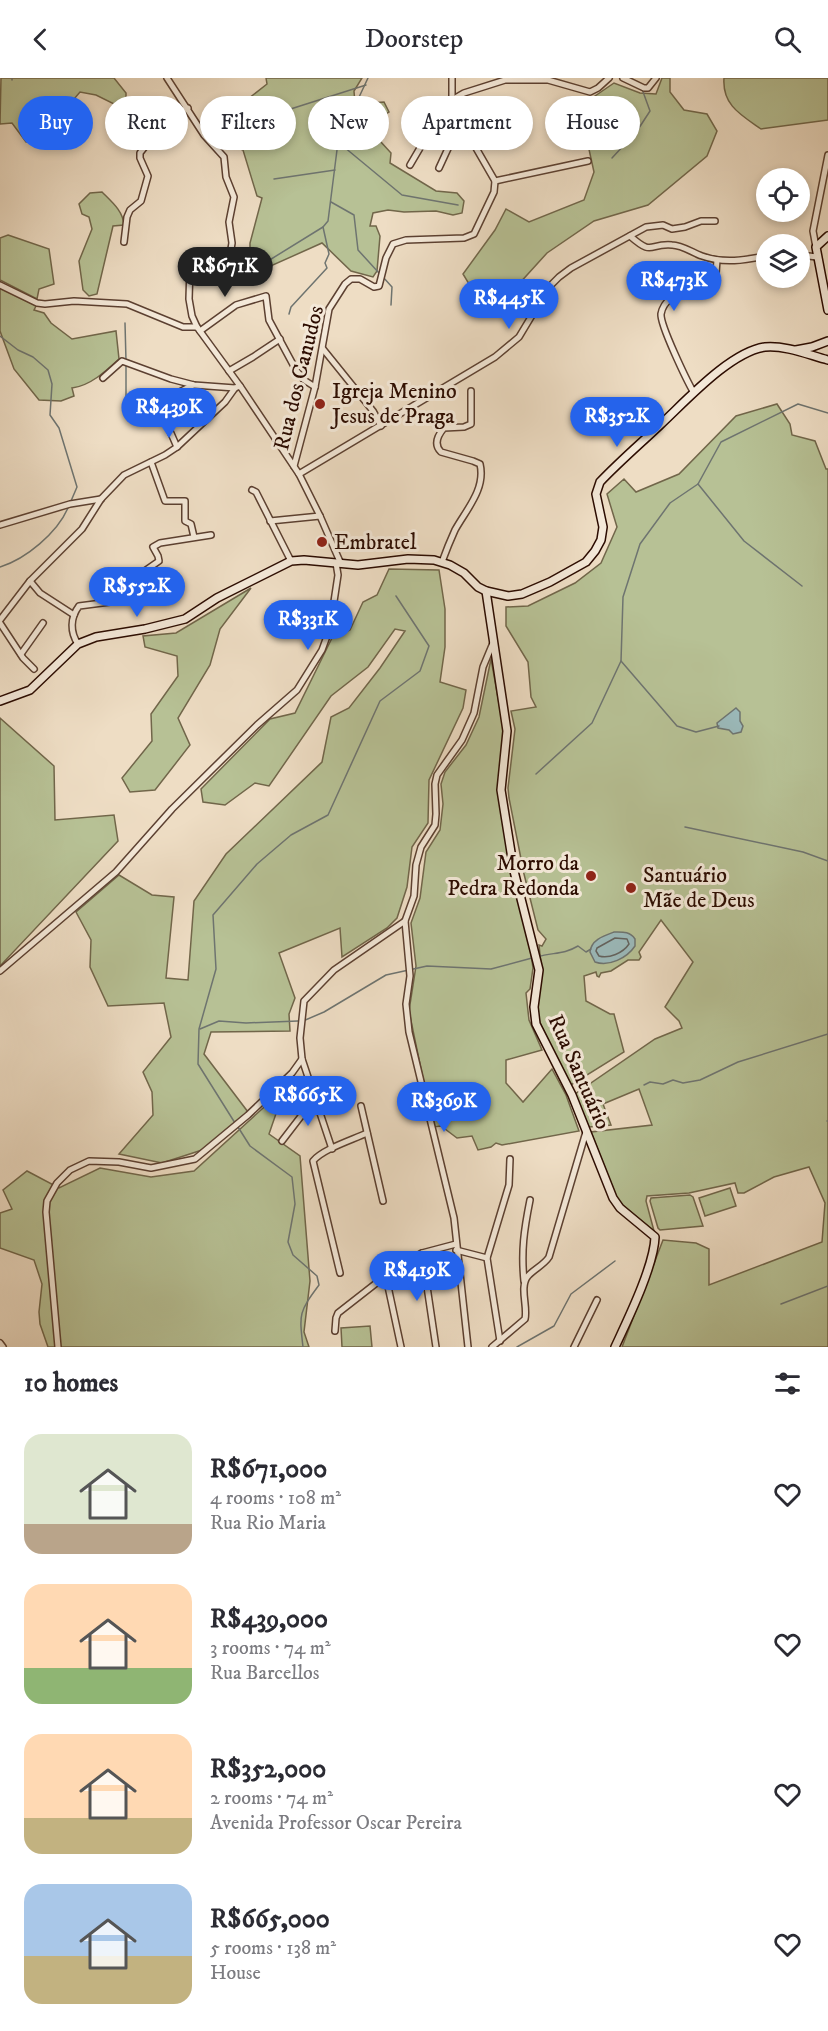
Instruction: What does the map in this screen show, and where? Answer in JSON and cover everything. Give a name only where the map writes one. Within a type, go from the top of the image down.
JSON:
[{"type":"main road","points":[[828,236],[816,247],[828,310]]},
{"type":"main road","points":[[792,350],[812,348],[828,340]]},
{"type":"main road","points":[[0,701],[30,690],[78,644],[96,637],[145,629],[185,619],[217,598],[291,561],[368,565],[408,559],[442,562],[464,573],[478,587],[486,591],[508,596],[533,590],[586,562],[601,540],[603,527],[596,494],[600,482],[694,393],[729,364],[749,351],[767,347],[792,350],[828,360]]},
{"type":"main road","name":"Rua Santuário","points":[[486,591],[507,731],[501,790],[514,871],[539,970],[534,1015],[587,1131],[613,1198],[620,1208],[655,1237],[650,1263],[615,1347]]},
{"type":"main road","points":[[487,607],[498,594]]},
{"type":"street","points":[[167,78],[180,96]]},
{"type":"street","points":[[452,78],[452,96]]},
{"type":"street","points":[[459,96],[505,81],[548,80],[590,92],[609,78]]},
{"type":"street","points":[[623,78],[644,88],[648,88],[656,78]]},
{"type":"street","points":[[0,970],[116,872],[172,809],[257,725],[297,690],[322,650],[330,628],[339,563],[320,516],[294,466],[237,387],[192,315],[189,299],[190,267],[197,259],[225,253],[231,249],[229,222],[234,197],[226,177],[224,157],[204,135],[188,108]]},
{"type":"street","points":[[124,242],[127,217],[130,210],[141,201],[148,176],[140,158],[142,150]]},
{"type":"street","points":[[410,165],[419,150]]},
{"type":"street","points":[[439,168],[447,150]]},
{"type":"street","points":[[477,150],[495,181],[588,161]]},
{"type":"street","points":[[816,247],[813,231],[828,155]]},
{"type":"street","name":"Rua dos Canudos","points":[[294,466],[315,387],[329,309],[345,284],[351,279],[360,279],[374,287],[379,286],[386,258],[393,243],[406,240],[464,238],[474,234],[494,192],[495,181]]},
{"type":"street","points":[[299,474],[495,357],[519,337],[529,324],[540,300],[559,277],[571,268],[646,227],[663,225],[672,229],[701,221],[715,221]]},
{"type":"street","points":[[630,236],[649,249],[673,244],[717,260],[740,261],[756,258]]},
{"type":"street","points":[[810,256],[817,257]]},
{"type":"street","points":[[694,393],[669,343],[661,316],[665,305],[672,297],[716,273],[717,260]]},
{"type":"street","points":[[0,285],[37,303],[74,301],[127,304],[181,326],[199,329],[236,305],[266,296],[269,320],[296,370],[304,380],[315,387]]},
{"type":"street","points":[[229,371],[280,339]]},
{"type":"street","points":[[323,348],[373,411],[381,426]]},
{"type":"street","points":[[103,378],[122,361],[194,385],[237,387]]},
{"type":"street","points":[[177,447],[166,422],[162,401],[194,385]]},
{"type":"street","points":[[34,669],[0,622],[30,581],[82,529],[101,499],[124,475],[177,447],[225,402],[237,387]]},
{"type":"street","points":[[442,562],[456,529],[472,504],[482,470],[480,464],[473,460],[441,452],[436,446],[444,428],[464,427],[471,424],[471,391]]},
{"type":"street","points":[[151,462],[165,501],[185,501],[185,521],[191,525],[194,537]]},
{"type":"street","points":[[252,490],[256,492],[291,561]]},
{"type":"street","points":[[0,525],[70,504],[101,499]]},
{"type":"street","points":[[270,521],[320,516]]},
{"type":"street","points":[[78,644],[72,629],[77,608],[82,605],[110,602],[126,593],[136,577],[159,561],[153,547],[156,545],[164,541],[211,536]]},
{"type":"street","points":[[30,581],[46,598],[51,598],[74,615]]},
{"type":"street","points":[[21,654],[44,623]]},
{"type":"street","points":[[468,1347],[454,1218],[409,1032],[406,1004],[410,976],[405,921],[414,896],[420,847],[435,825],[437,775],[462,740],[474,713],[483,667],[493,643]]},
{"type":"street","points":[[332,1149],[302,1059],[300,1038],[304,1001],[334,970],[405,921]]},
{"type":"street","points":[[58,1347],[46,1212],[47,1201],[57,1183],[70,1170],[89,1161],[119,1162],[151,1168],[195,1159],[248,1115],[292,1073],[302,1059]]},
{"type":"street","points":[[282,1142],[315,1098]]},
{"type":"street","points":[[361,1106],[383,1201]]},
{"type":"street","points":[[524,1283],[528,1276],[549,1257],[587,1131]]},
{"type":"street","points":[[340,1273],[313,1161],[332,1149],[367,1133]]},
{"type":"street","points":[[500,1341],[487,1258],[508,1185],[510,1159]]},
{"type":"street","points":[[492,1347],[525,1319],[522,1256],[530,1200]]},
{"type":"street","points":[[335,1331],[338,1313],[422,1253],[456,1247],[487,1258]]},
{"type":"street","points":[[422,1253],[436,1347]]},
{"type":"street","points":[[386,1277],[401,1347]]},
{"type":"street","points":[[574,1347],[597,1300]]},
{"type":"street","points":[[0,1343],[3,1347]]},
{"type":"green space","points":[[1,78],[114,78],[126,93],[126,96],[105,96],[105,100],[80,92],[77,96],[18,96],[18,131],[12,123],[0,124]]},
{"type":"green space","points":[[266,78],[362,78],[354,91],[354,96],[308,96],[308,150],[388,150],[391,153],[390,163],[436,191],[457,193],[464,201],[462,213],[453,215],[436,211],[388,210],[373,213],[370,226],[376,226],[380,236],[377,271],[373,277],[351,271],[322,243],[264,269],[250,263],[250,243],[262,198],[257,196],[243,150],[296,150],[296,96],[252,96],[267,84]]},
{"type":"green space","points":[[662,78],[670,78],[670,92],[684,110],[707,114],[717,131],[707,156],[648,205],[594,221],[547,253],[517,286],[490,297],[469,284],[463,274],[495,230],[506,209],[529,222],[584,200],[594,172],[589,150],[640,150],[640,96],[595,96],[614,83],[640,93],[656,94]]},
{"type":"green space","points":[[724,78],[828,78],[828,120],[761,129],[734,108],[726,95]]},
{"type":"green space","points":[[102,192],[119,211],[124,225],[113,226],[97,294],[89,296],[83,290],[79,261],[92,229],[89,217],[82,214],[79,204],[90,193]]},
{"type":"green space","points":[[8,235],[49,249],[54,284],[39,289],[37,299],[0,280],[0,238]]},
{"type":"green space","points":[[0,288],[36,306],[34,310],[44,313],[51,323],[72,339],[116,331],[119,359],[91,381],[72,388],[74,396],[61,401],[39,400],[14,369],[0,331]]},
{"type":"green space","points":[[777,404],[790,424],[792,435],[815,441],[826,469],[828,469],[828,1347],[622,1347],[663,1240],[696,1243],[709,1249],[709,1285],[822,1242],[825,1203],[809,1167],[774,1177],[744,1193],[738,1193],[735,1183],[689,1193],[647,1196],[646,1201],[654,1231],[618,1201],[591,1132],[652,1125],[639,1089],[603,1104],[611,1125],[589,1127],[575,1094],[655,1039],[682,1028],[679,1021],[665,1007],[693,962],[661,920],[639,952],[641,957],[639,960],[628,960],[611,971],[601,973],[599,977],[596,972],[584,976],[586,1001],[614,1014],[624,1052],[571,1085],[540,1023],[537,1010],[542,973],[539,945],[542,946],[546,939],[538,930],[524,874],[508,788],[515,729],[511,711],[536,707],[531,697],[528,662],[506,626],[506,607],[528,606],[575,583],[601,563],[617,527],[607,494],[624,479],[636,492],[679,474],[736,416]]},
{"type":"green space","points":[[389,569],[439,570],[445,609],[445,647],[440,682],[466,690],[463,708],[429,780],[428,823],[412,847],[407,887],[397,918],[387,928],[342,957],[340,928],[279,953],[295,998],[289,1014],[290,1031],[211,1032],[204,1054],[248,1112],[202,1150],[162,1163],[119,1154],[153,1115],[152,1092],[143,1072],[171,1037],[164,1003],[108,1006],[90,967],[91,940],[76,912],[119,875],[152,895],[174,897],[166,978],[188,980],[194,901],[226,854],[322,762],[331,717],[349,708],[405,631],[395,629],[368,667],[331,696],[269,786],[255,783],[225,805],[203,802],[201,789],[270,719],[295,713],[332,638],[350,630],[363,602],[377,595]]},
{"type":"green space","points":[[251,588],[220,629],[210,665],[178,718],[190,745],[155,790],[130,792],[122,778],[152,741],[151,714],[178,676],[177,656],[145,647],[143,636],[176,633]]},
{"type":"green space","points":[[491,659],[504,731],[498,788],[513,877],[533,968],[530,989],[526,993],[529,1020],[542,1050],[506,1060],[506,1083],[523,1102],[552,1069],[566,1095],[579,1131],[502,1145],[496,1143],[491,1147],[478,1150],[472,1136],[457,1138],[441,1126],[433,1127],[409,1011],[416,966],[411,923],[420,898],[426,852],[440,830],[443,804],[441,784],[445,772],[466,745],[479,717]]},
{"type":"green space","points":[[0,718],[54,766],[55,820],[114,815],[118,841],[0,966]]},
{"type":"green space","points":[[273,1099],[279,1105],[269,1134],[300,1156],[310,1281],[304,1332],[309,1347],[48,1347],[40,1324],[42,1284],[34,1260],[0,1248],[0,1213],[12,1209],[3,1190],[27,1171],[59,1188],[100,1168],[151,1177],[194,1171]]},
{"type":"green space","points":[[730,1188],[736,1206],[705,1216],[699,1198]]},
{"type":"green space","points":[[690,1195],[693,1197],[703,1226],[660,1230],[651,1198]]},
{"type":"green space","points":[[370,1326],[372,1347],[342,1347],[341,1328]]},
{"type":"water","points":[[736,708],[740,712],[740,721],[743,726],[741,732],[733,734],[729,730],[718,728],[717,723]]},
{"type":"water","points":[[614,932],[631,935],[635,939],[635,946],[627,954],[612,962],[595,962],[590,952],[593,944]]},
{"type":"waterway","points":[[289,314],[291,307],[327,268],[325,263],[329,254],[323,227],[328,221],[338,142],[368,78]]},
{"type":"waterway","points":[[296,107],[366,85]]},
{"type":"waterway","points":[[612,158],[637,131],[650,111],[642,89]]},
{"type":"waterway","points":[[348,150],[402,195],[458,205]]},
{"type":"waterway","points":[[274,179],[335,170]]},
{"type":"waterway","points":[[331,202],[354,215],[358,250],[379,273]]},
{"type":"waterway","points":[[234,282],[323,227]]},
{"type":"waterway","points":[[383,277],[392,287],[391,305]]},
{"type":"waterway","points":[[125,323],[126,361]]},
{"type":"waterway","points":[[0,336],[18,350],[33,357],[48,370],[52,384],[50,415],[59,428],[77,487],[71,501]]},
{"type":"waterway","points":[[126,366],[126,402]]},
{"type":"waterway","points":[[536,774],[592,723],[621,661],[623,597],[640,544],[670,503],[698,484],[721,442],[798,404],[828,413]]},
{"type":"waterway","points":[[698,484],[744,541],[802,586]]},
{"type":"waterway","points":[[0,567],[20,558],[40,544],[49,536],[68,508]]},
{"type":"waterway","points":[[235,1123],[198,1064],[199,1029],[216,969],[213,915],[257,864],[291,835],[328,815],[380,701],[420,671],[429,646],[396,596]]},
{"type":"waterway","points":[[621,661],[677,726],[696,732],[719,726]]},
{"type":"waterway","points":[[685,827],[803,852],[828,861]]},
{"type":"waterway","points":[[537,957],[563,952],[578,946],[586,952],[591,949]]},
{"type":"waterway","points":[[303,1021],[324,1012],[386,975],[427,966],[491,969],[532,958]]},
{"type":"waterway","points":[[200,1029],[219,1021],[246,1023],[298,1021]]},
{"type":"waterway","points":[[644,1085],[650,1082],[663,1084],[673,1080],[683,1083],[700,1080],[738,1062],[828,1034]]},
{"type":"waterway","points":[[238,1127],[250,1146],[292,1177],[295,1204],[288,1242],[293,1255],[317,1276],[319,1285],[302,1313],[303,1347]]},
{"type":"waterway","points":[[517,1347],[554,1326],[571,1294],[615,1261]]},
{"type":"waterway","points":[[781,1304],[828,1286]]},
{"type":"place","name":"Igreja Menino Jesus de Praga","points":[[320,404]]},
{"type":"place","name":"Embratel","points":[[322,542]]},
{"type":"place","name":"Morro da Pedra Redonda","points":[[591,876]]},
{"type":"place","name":"Santuário Mãe de Deus","points":[[631,888]]}]
